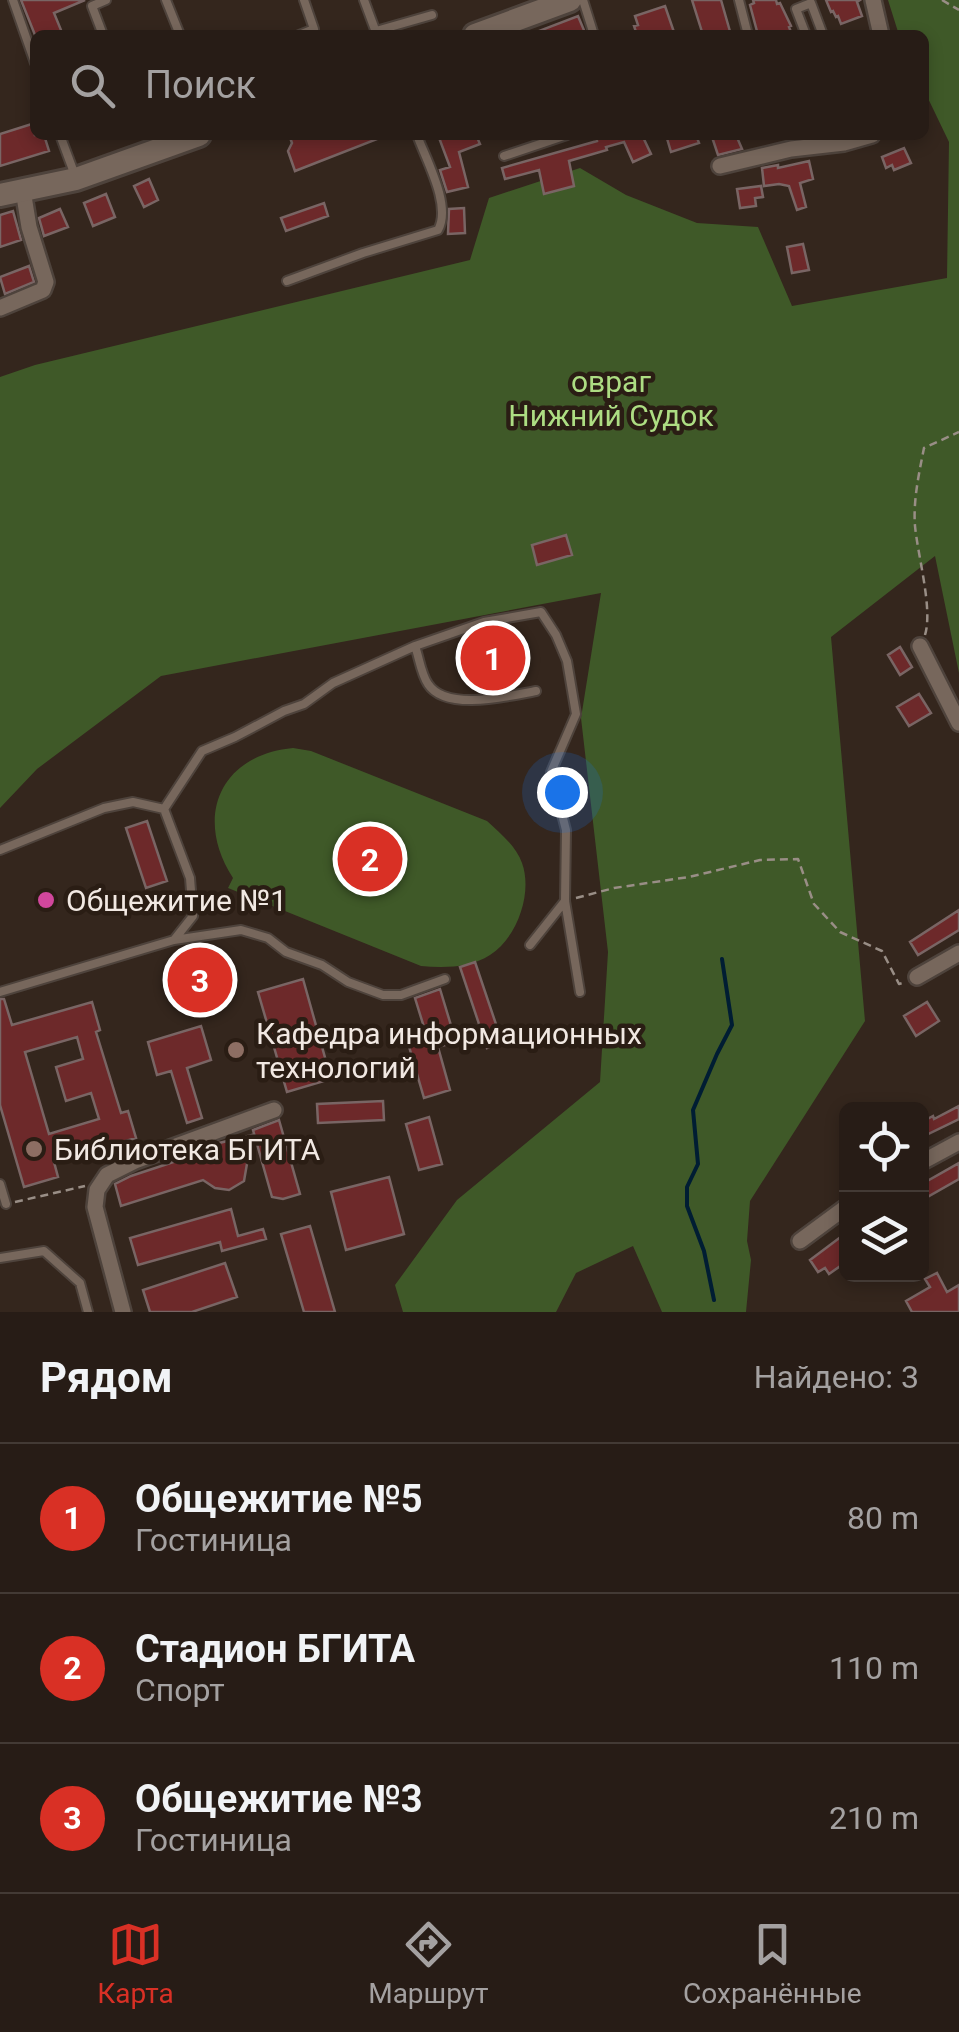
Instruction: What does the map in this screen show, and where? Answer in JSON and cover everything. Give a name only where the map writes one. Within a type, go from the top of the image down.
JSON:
[{"type":"main road","points":[[489,30],[570,0]]},
{"type":"main road","points":[[11,193],[76,180],[185,140]]},
{"type":"street","points":[[874,0],[879,30]]},
{"type":"street","points":[[720,166],[790,149],[854,140]]},
{"type":"street","points":[[0,308],[44,290],[46,282],[29,227],[11,193]]},
{"type":"street","points":[[920,646],[959,722]]},
{"type":"street","points":[[918,978],[959,953]]},
{"type":"street","points":[[123,1312],[96,1207],[101,1182],[135,1162],[274,1110]]},
{"type":"street","points":[[929,1158],[959,1142]]},
{"type":"street","points":[[800,1241],[839,1213]]},
{"type":"lane","points":[[13,0],[30,49]]},
{"type":"lane","points":[[101,30],[92,6],[106,0]]},
{"type":"lane","points":[[166,0],[178,30]]},
{"type":"lane","points":[[304,0],[312,30]]},
{"type":"lane","points":[[364,0],[376,30]]},
{"type":"lane","points":[[583,0],[592,30]]},
{"type":"lane","points":[[738,0],[747,30]]},
{"type":"lane","points":[[804,30],[796,9],[810,3],[821,30]]},
{"type":"lane","points":[[386,30],[432,15]]},
{"type":"lane","points":[[62,140],[76,180]]},
{"type":"lane","points":[[287,281],[438,230],[442,222],[441,196],[419,140]]},
{"type":"lane","points":[[504,156],[552,140]]},
{"type":"lane","points":[[164,808],[202,751],[415,646],[484,622],[541,612],[567,661],[576,714],[551,772],[566,830],[565,901],[580,992]]},
{"type":"lane","points":[[415,646],[428,684],[441,697],[502,698],[536,691]]},
{"type":"lane","points":[[0,850],[104,808],[133,802],[164,808]]},
{"type":"lane","points":[[164,808],[190,878],[193,916],[174,940]]},
{"type":"lane","points":[[530,945],[565,901]]},
{"type":"lane","points":[[0,992],[174,940],[241,930],[268,938],[286,952],[383,995],[401,995],[445,979]]},
{"type":"lane","points":[[0,1184],[6,1204]]},
{"type":"lane","points":[[0,1258],[44,1251],[80,1284],[88,1312]]},
{"type":"path","points":[[942,0],[959,10]]},
{"type":"path","points":[[920,646],[927,630],[927,600],[915,522],[918,478],[924,448],[959,432]]},
{"type":"path","points":[[565,901],[614,888],[689,878],[760,860],[798,858],[814,904],[840,932],[882,952],[899,984],[918,978]]},
{"type":"path","points":[[6,1204],[101,1182]]},
{"type":"green space","name":"овраг Нижний Судок","points":[[888,0],[959,0],[959,673],[935,556],[831,637],[865,1021],[750,1201],[747,1241],[751,1260],[746,1312],[662,1312],[633,1246],[576,1273],[556,1312],[403,1312],[395,1285],[457,1200],[600,1082],[608,952],[581,718],[601,593],[161,676],[37,769],[0,808],[0,377],[35,365],[470,260],[489,198],[580,168],[626,195],[697,223],[758,227],[792,306],[947,278],[949,142],[929,100],[929,30],[897,30]]},
{"type":"green space","points":[[293,748],[311,751],[487,821],[502,835],[519,857],[525,888],[515,926],[500,947],[465,965],[421,966],[228,888],[233,878],[221,855],[216,833],[215,812],[221,793],[231,776],[247,763]]},
{"type":"building","points":[[21,0],[85,0],[54,13],[61,30],[33,30]]},
{"type":"building","points":[[692,0],[721,0],[730,30],[701,30]]},
{"type":"building","points":[[753,0],[776,0],[790,30],[757,30],[750,5]]},
{"type":"building","points":[[826,0],[860,0],[857,2],[862,16],[841,24]]},
{"type":"building","points":[[665,6],[673,30],[635,30],[635,16]]},
{"type":"building","points":[[578,16],[584,30],[541,30]]},
{"type":"building","points":[[30,125],[30,140],[46,140],[49,151],[0,166],[0,134]]},
{"type":"building","points":[[291,140],[375,140],[295,171],[288,151]]},
{"type":"building","points":[[440,140],[478,140],[480,144],[459,152],[468,187],[447,192],[440,170],[450,167]]},
{"type":"building","points":[[644,140],[651,154],[633,162],[624,142],[606,147],[607,150],[569,161],[574,186],[544,194],[539,170],[505,179],[502,168],[597,141]]},
{"type":"building","points":[[667,140],[698,140],[699,143],[671,152]]},
{"type":"building","points":[[713,140],[738,140],[742,149],[718,155]]},
{"type":"building","points":[[904,148],[911,163],[894,170],[892,165],[886,168],[882,157]]},
{"type":"building","points":[[809,161],[813,179],[800,183],[806,207],[797,210],[789,186],[764,186],[762,168]]},
{"type":"building","points":[[149,179],[158,200],[144,207],[134,186]]},
{"type":"building","points":[[761,186],[763,197],[755,198],[756,206],[740,208],[737,189]]},
{"type":"building","points":[[106,194],[115,217],[93,226],[84,203]]},
{"type":"building","points":[[324,203],[328,216],[286,231],[281,218]]},
{"type":"building","points":[[464,208],[465,233],[448,234],[449,209]]},
{"type":"building","points":[[60,209],[68,227],[44,236],[39,218]]},
{"type":"building","points":[[13,211],[21,240],[0,247],[0,215]]},
{"type":"building","points":[[803,244],[809,270],[792,273],[787,247]]},
{"type":"building","points":[[29,266],[34,282],[5,294],[0,277]]},
{"type":"building","points":[[566,535],[572,555],[537,565],[532,545]]},
{"type":"building","points":[[900,647],[912,667],[900,675],[888,655]]},
{"type":"building","points":[[919,694],[931,713],[909,726],[897,707]]},
{"type":"building","points":[[147,821],[167,881],[146,888],[126,828]]},
{"type":"building","points":[[959,910],[959,930],[918,955],[910,942]]},
{"type":"building","points":[[475,962],[502,1042],[487,1048],[460,967]]},
{"type":"building","points":[[303,979],[331,1079],[287,1092],[258,992]]},
{"type":"building","points":[[440,989],[456,1042],[438,1047],[450,1090],[424,1098],[408,1043],[427,1037],[415,998]]},
{"type":"building","points":[[0,999],[4,999],[12,1025],[92,1002],[100,1030],[96,1032],[121,1113],[128,1111],[136,1138],[54,1162],[58,1177],[24,1187],[0,1105]],"holes":[[[77,1037],[83,1059],[56,1067],[66,1101],[91,1093],[99,1119],[49,1134],[25,1052]]]},
{"type":"building","points":[[927,1002],[939,1021],[916,1036],[904,1016]]},
{"type":"building","points":[[201,1026],[211,1060],[187,1068],[202,1118],[187,1123],[171,1071],[157,1075],[148,1042]]},
{"type":"building","points":[[383,1101],[384,1120],[318,1123],[317,1104]]},
{"type":"building","points":[[959,1106],[959,1119],[929,1134],[929,1118]]},
{"type":"building","points":[[429,1117],[442,1164],[419,1170],[406,1124]]},
{"type":"building","points":[[279,1120],[300,1194],[283,1199],[272,1197],[253,1130]]},
{"type":"building","points":[[252,1135],[244,1181],[229,1190],[215,1188],[203,1180],[121,1206],[115,1184],[201,1153],[200,1149]]},
{"type":"building","points":[[959,1163],[959,1179],[929,1196],[929,1180]]},
{"type":"building","points":[[389,1177],[404,1234],[346,1250],[331,1192]]},
{"type":"building","points":[[231,1209],[238,1236],[263,1229],[266,1239],[222,1251],[220,1242],[138,1265],[130,1238]]},
{"type":"building","points":[[310,1226],[335,1312],[304,1312],[281,1234]]},
{"type":"building","points":[[839,1238],[839,1267],[829,1274],[825,1268],[818,1272],[810,1260]]},
{"type":"building","points":[[225,1263],[237,1297],[192,1312],[150,1312],[143,1290]]},
{"type":"building","points":[[937,1273],[947,1292],[959,1285],[959,1312],[912,1312],[906,1301],[930,1287],[929,1277]]},
{"type":"waterway","points":[[714,1300],[704,1251],[687,1206],[687,1187],[698,1164],[693,1110],[732,1025],[722,959]]},
{"type":"place","name":"Общежитие №5","points":[[493,658]]},
{"type":"place","name":"Стадион БГИТА","points":[[370,859]]},
{"type":"place","name":"Общежитие №1","points":[[46,900]]},
{"type":"place","name":"Общежитие №3","points":[[200,980]]},
{"type":"place","name":"Кафедра информационных технологий","points":[[236,1050]]},
{"type":"place","name":"Библиотека БГИТА","points":[[34,1149]]}]
